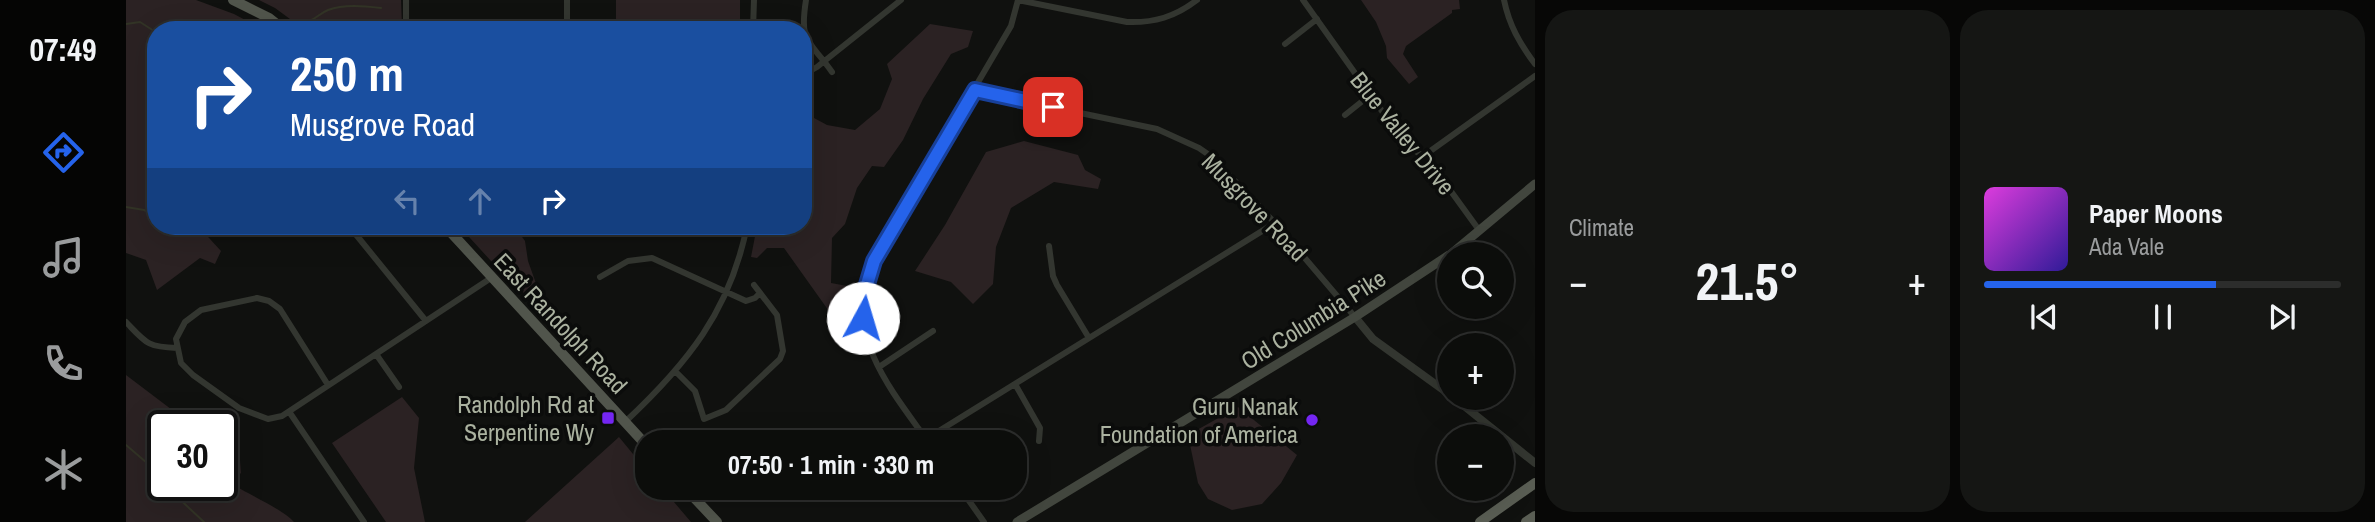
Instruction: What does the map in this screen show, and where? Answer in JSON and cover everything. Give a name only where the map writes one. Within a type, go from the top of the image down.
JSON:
[{"type":"highway","points":[[1480,522],[1535,483]]},
{"type":"highway","points":[[1526,522],[1535,516]]},
{"type":"main road","points":[[233,0],[273,21]]},
{"type":"main road","name":"Old Columbia Pike","points":[[1464,242],[1535,184]]},
{"type":"main road","name":"East Randolph Road","points":[[453,235],[635,433]]},
{"type":"main road","name":"Old Columbia Pike","points":[[1017,522],[1355,317],[1437,263]]},
{"type":"main road","points":[[696,500],[717,522]]},
{"type":"street","points":[[406,0],[406,21]]},
{"type":"street","points":[[567,0],[567,21]]},
{"type":"street","points":[[753,21],[754,0]]},
{"type":"street","points":[[803,21],[806,0]]},
{"type":"street","points":[[812,69],[899,0]]},
{"type":"street","points":[[919,430],[884,379],[867,342],[863,318],[867,278],[892,229],[1012,26],[1018,0],[1144,23],[1163,20],[1197,0]]},
{"type":"street","points":[[1062,9],[1064,0]]},
{"type":"street","name":"Blue Valley Drive","points":[[1303,0],[1404,142],[1429,161],[1479,230]]},
{"type":"street","points":[[1504,0],[1507,15],[1519,42],[1535,64]]},
{"type":"street","points":[[1285,44],[1317,19]]},
{"type":"street","points":[[812,47],[832,72]]},
{"type":"street","points":[[1422,157],[1535,76]]},
{"type":"street","name":"Musgrove Road","points":[[975,90],[1157,129],[1180,137],[1212,158],[1275,223],[1373,339],[1437,386]]},
{"type":"street","points":[[1345,115],[1370,95]]},
{"type":"street","points":[[944,430],[1275,223]]},
{"type":"street","points":[[356,235],[426,321]]},
{"type":"street","points":[[625,422],[676,372],[712,322],[738,264],[745,235]]},
{"type":"street","points":[[1049,246],[1052,276],[1089,338]]},
{"type":"street","points":[[600,277],[628,261],[652,258],[746,301],[760,293]]},
{"type":"street","points":[[328,385],[280,309],[269,301],[257,298],[201,310],[185,322],[176,339],[181,363],[193,375],[239,408],[268,419],[290,413],[491,278]]},
{"type":"street","points":[[676,372],[695,391],[705,419],[726,410],[775,366],[783,351],[777,315],[754,285]]},
{"type":"street","points":[[126,322],[146,343],[155,347],[177,348]]},
{"type":"street","points":[[879,367],[933,331]]},
{"type":"street","points":[[376,354],[399,387]]},
{"type":"street","points":[[1016,384],[1040,428],[1039,441]]},
{"type":"street","name":"Musgrove Road","points":[[1469,410],[1535,463]]},
{"type":"street","points":[[290,413],[364,522]]},
{"type":"street","points":[[968,500],[984,522]]},
{"type":"shaded area","points":[[126,0],[196,0],[247,21],[147,21],[147,235],[206,235],[221,251],[215,264],[200,258],[157,290],[146,260],[126,253]]},
{"type":"shaded area","points":[[259,0],[401,0],[402,21],[293,21]]},
{"type":"shaded area","points":[[616,0],[740,0],[740,21],[616,21]]},
{"type":"shaded area","points":[[1361,0],[1459,0],[1460,9],[1452,10],[1452,13],[1406,46],[1403,54],[1418,77],[1409,84],[1387,58],[1386,46],[1376,22]]},
{"type":"shaded area","points":[[930,24],[973,31],[968,47],[951,54],[923,99],[903,140],[884,167],[872,166],[857,188],[845,224],[832,238],[831,283],[858,288],[856,318],[860,337],[835,343],[831,314],[784,248],[767,248],[757,258],[751,257],[755,235],[812,235],[812,117],[827,125],[855,130],[880,109],[892,79],[887,64]]},
{"type":"shaded area","points":[[1024,141],[1078,155],[1085,170],[1101,179],[1098,189],[1054,182],[1011,208],[996,247],[993,284],[973,304],[951,282],[915,271],[945,225],[986,152]]},
{"type":"shaded area","points":[[467,235],[521,235],[525,241],[528,261],[543,303],[541,309],[502,273]]},
{"type":"shaded area","points":[[126,375],[172,410],[147,410],[147,501],[238,501],[238,487],[274,507],[294,522],[126,522]]},
{"type":"shaded area","points":[[402,397],[419,418],[414,468],[425,522],[386,522],[332,443]]},
{"type":"shaded area","points":[[1238,407],[1297,455],[1281,483],[1262,504],[1232,510],[1208,499],[1198,483],[1188,435]]},
{"type":"shaded area","points":[[619,437],[635,456],[635,500],[672,500],[691,522],[525,522]]},
{"type":"shaded area","points":[[238,459],[240,460],[241,473],[238,476]]},
{"type":"waterway","points":[[310,21],[328,10],[341,7],[381,8]]},
{"type":"waterway","points":[[126,24],[140,22],[147,26]]},
{"type":"waterway","points":[[126,207],[147,212]]},
{"type":"waterway","points":[[126,445],[147,463]]},
{"type":"waterway","points":[[182,501],[204,522]]},
{"type":"place","name":"Randolph Rd at Serpentine Wy","points":[[608,418]]},
{"type":"place","name":"Guru Nanak Foundation of America","points":[[1312,420]]},
{"type":"route","points":[[863,318],[867,278],[874,261],[975,90],[1053,107]]}]
